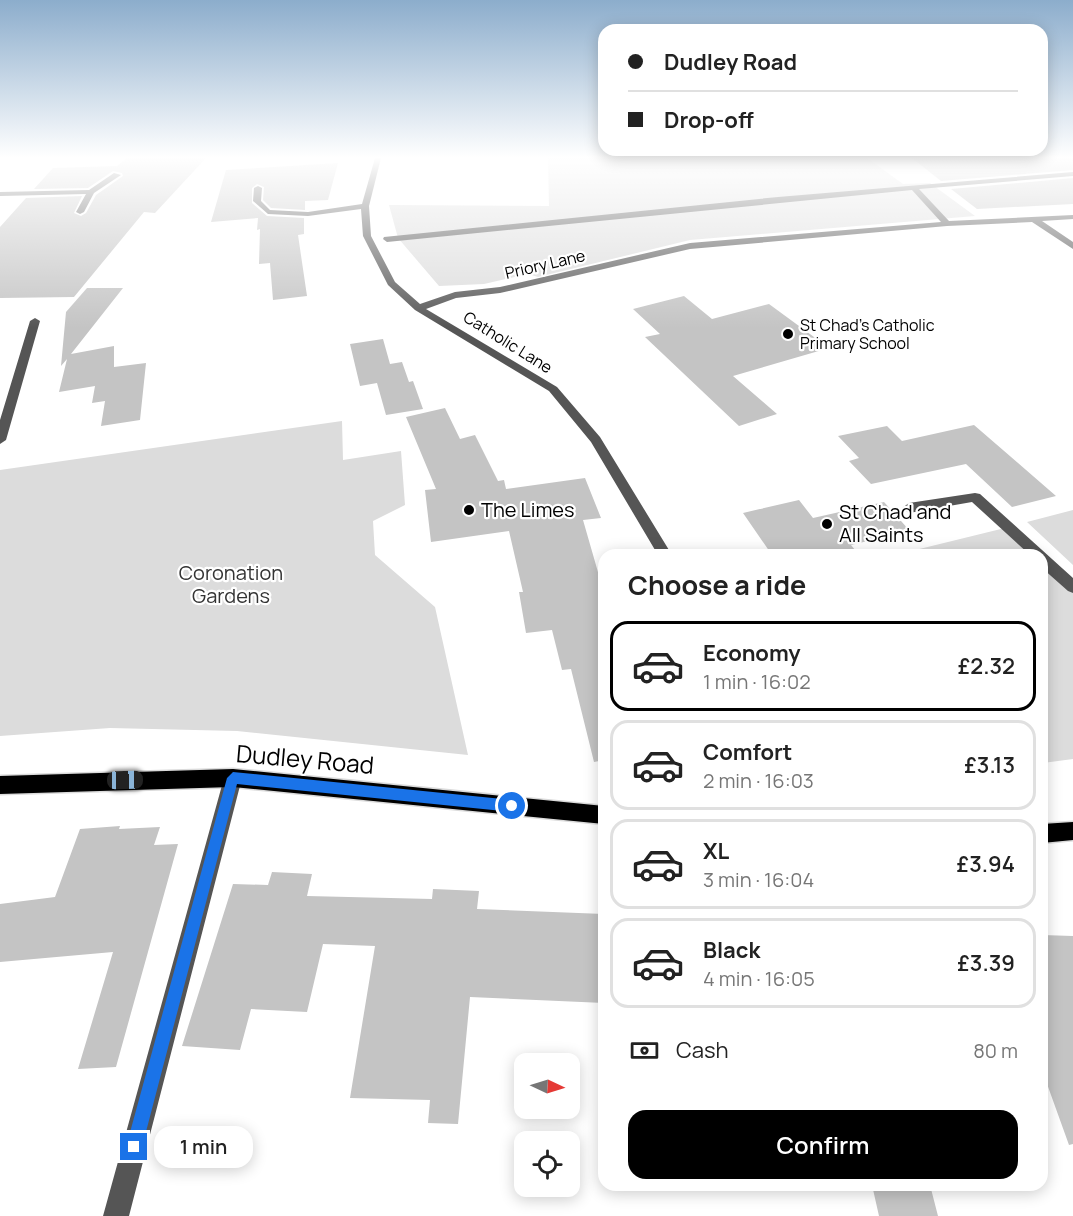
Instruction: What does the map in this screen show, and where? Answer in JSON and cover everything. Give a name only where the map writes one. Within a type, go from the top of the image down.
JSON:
[{"type":"main road","name":"Dudley Road","points":[[0,785],[233,778],[598,814]]},
{"type":"main road","points":[[1048,833],[1073,831]]},
{"type":"street","name":"Catholic Lane","points":[[366,215],[368,239],[392,283],[418,308],[553,389],[596,440],[660,549]]},
{"type":"street","points":[[387,239],[624,215]]},
{"type":"street","points":[[939,215],[947,224]]},
{"type":"street","name":"Priory Lane","points":[[418,308],[455,295],[500,290],[690,246],[947,224],[1073,217]]},
{"type":"street","points":[[1033,219],[1073,246]]},
{"type":"street","points":[[0,440],[35,321]]},
{"type":"street","points":[[909,508],[975,497],[1032,549]]},
{"type":"street","points":[[1048,564],[1073,587]]},
{"type":"street","points":[[116,1216],[233,778]]},
{"type":"green space","points":[[392,215],[975,216],[690,240],[538,277],[528,274],[484,284],[439,286],[398,238]]},
{"type":"green space","name":"Coronation Gardens","points":[[342,421],[343,460],[401,451],[405,505],[373,521],[375,555],[435,607],[468,755],[237,731],[110,728],[0,736],[0,470]]},
{"type":"green space","points":[[1073,510],[1073,565],[1027,522]]},
{"type":"green space","points":[[1009,527],[1032,549],[919,549]]},
{"type":"green space","points":[[1048,565],[1073,589],[1073,759],[1048,762]]},
{"type":"building","points":[[11,215],[142,215],[74,297],[0,298],[0,227]]},
{"type":"building","points":[[213,215],[266,215],[304,218],[304,234],[298,235],[307,296],[273,300],[270,263],[259,264],[258,218],[211,222]]},
{"type":"building","points":[[87,288],[123,288],[71,354],[114,346],[114,367],[146,363],[140,420],[101,426],[105,401],[92,403],[95,386],[59,392],[67,359],[61,366],[66,312]]},
{"type":"building","points":[[684,296],[712,319],[769,304],[829,348],[733,376],[777,414],[739,426],[645,337],[660,334],[633,309]]},
{"type":"building","points":[[383,339],[390,364],[402,362],[409,382],[413,381],[423,409],[386,415],[377,383],[360,386],[350,344]]},
{"type":"building","points":[[445,408],[460,439],[475,435],[498,481],[504,480],[506,489],[585,478],[601,518],[583,520],[598,572],[598,761],[594,762],[571,669],[562,670],[552,630],[526,633],[519,592],[523,592],[509,531],[431,542],[425,490],[436,489],[406,417]]},
{"type":"building","points":[[974,425],[1056,496],[1012,507],[966,464],[871,484],[849,461],[859,458],[838,436],[887,426],[902,441]]},
{"type":"building","name":"St Chad and All Saints","points":[[799,500],[813,518],[884,502],[910,531],[851,545],[854,549],[768,549],[743,513]]},
{"type":"building","points":[[120,826],[119,829],[160,827],[154,845],[178,844],[116,1067],[78,1069],[113,952],[0,962],[0,904],[55,897],[80,829]]},
{"type":"building","points":[[272,872],[312,874],[307,896],[432,899],[433,889],[479,891],[477,909],[598,914],[598,1003],[470,997],[458,1124],[428,1123],[430,1100],[350,1098],[375,946],[323,944],[307,1012],[251,1009],[240,1050],[182,1046],[233,884],[268,885]]},
{"type":"building","points":[[1048,935],[1073,936],[1073,1144],[1069,1145],[1048,1087]]},
{"type":"building","points":[[873,1191],[932,1191],[938,1216],[879,1216]]},
{"type":"place","name":"St Chad's Catholic Primary School","points":[[788,334]]},
{"type":"place","name":"The Limes","points":[[469,510]]},
{"type":"place","name":"St Chad and All Saints","points":[[827,524]]},
{"type":"route","points":[[134,1147],[233,778],[512,806]]}]
